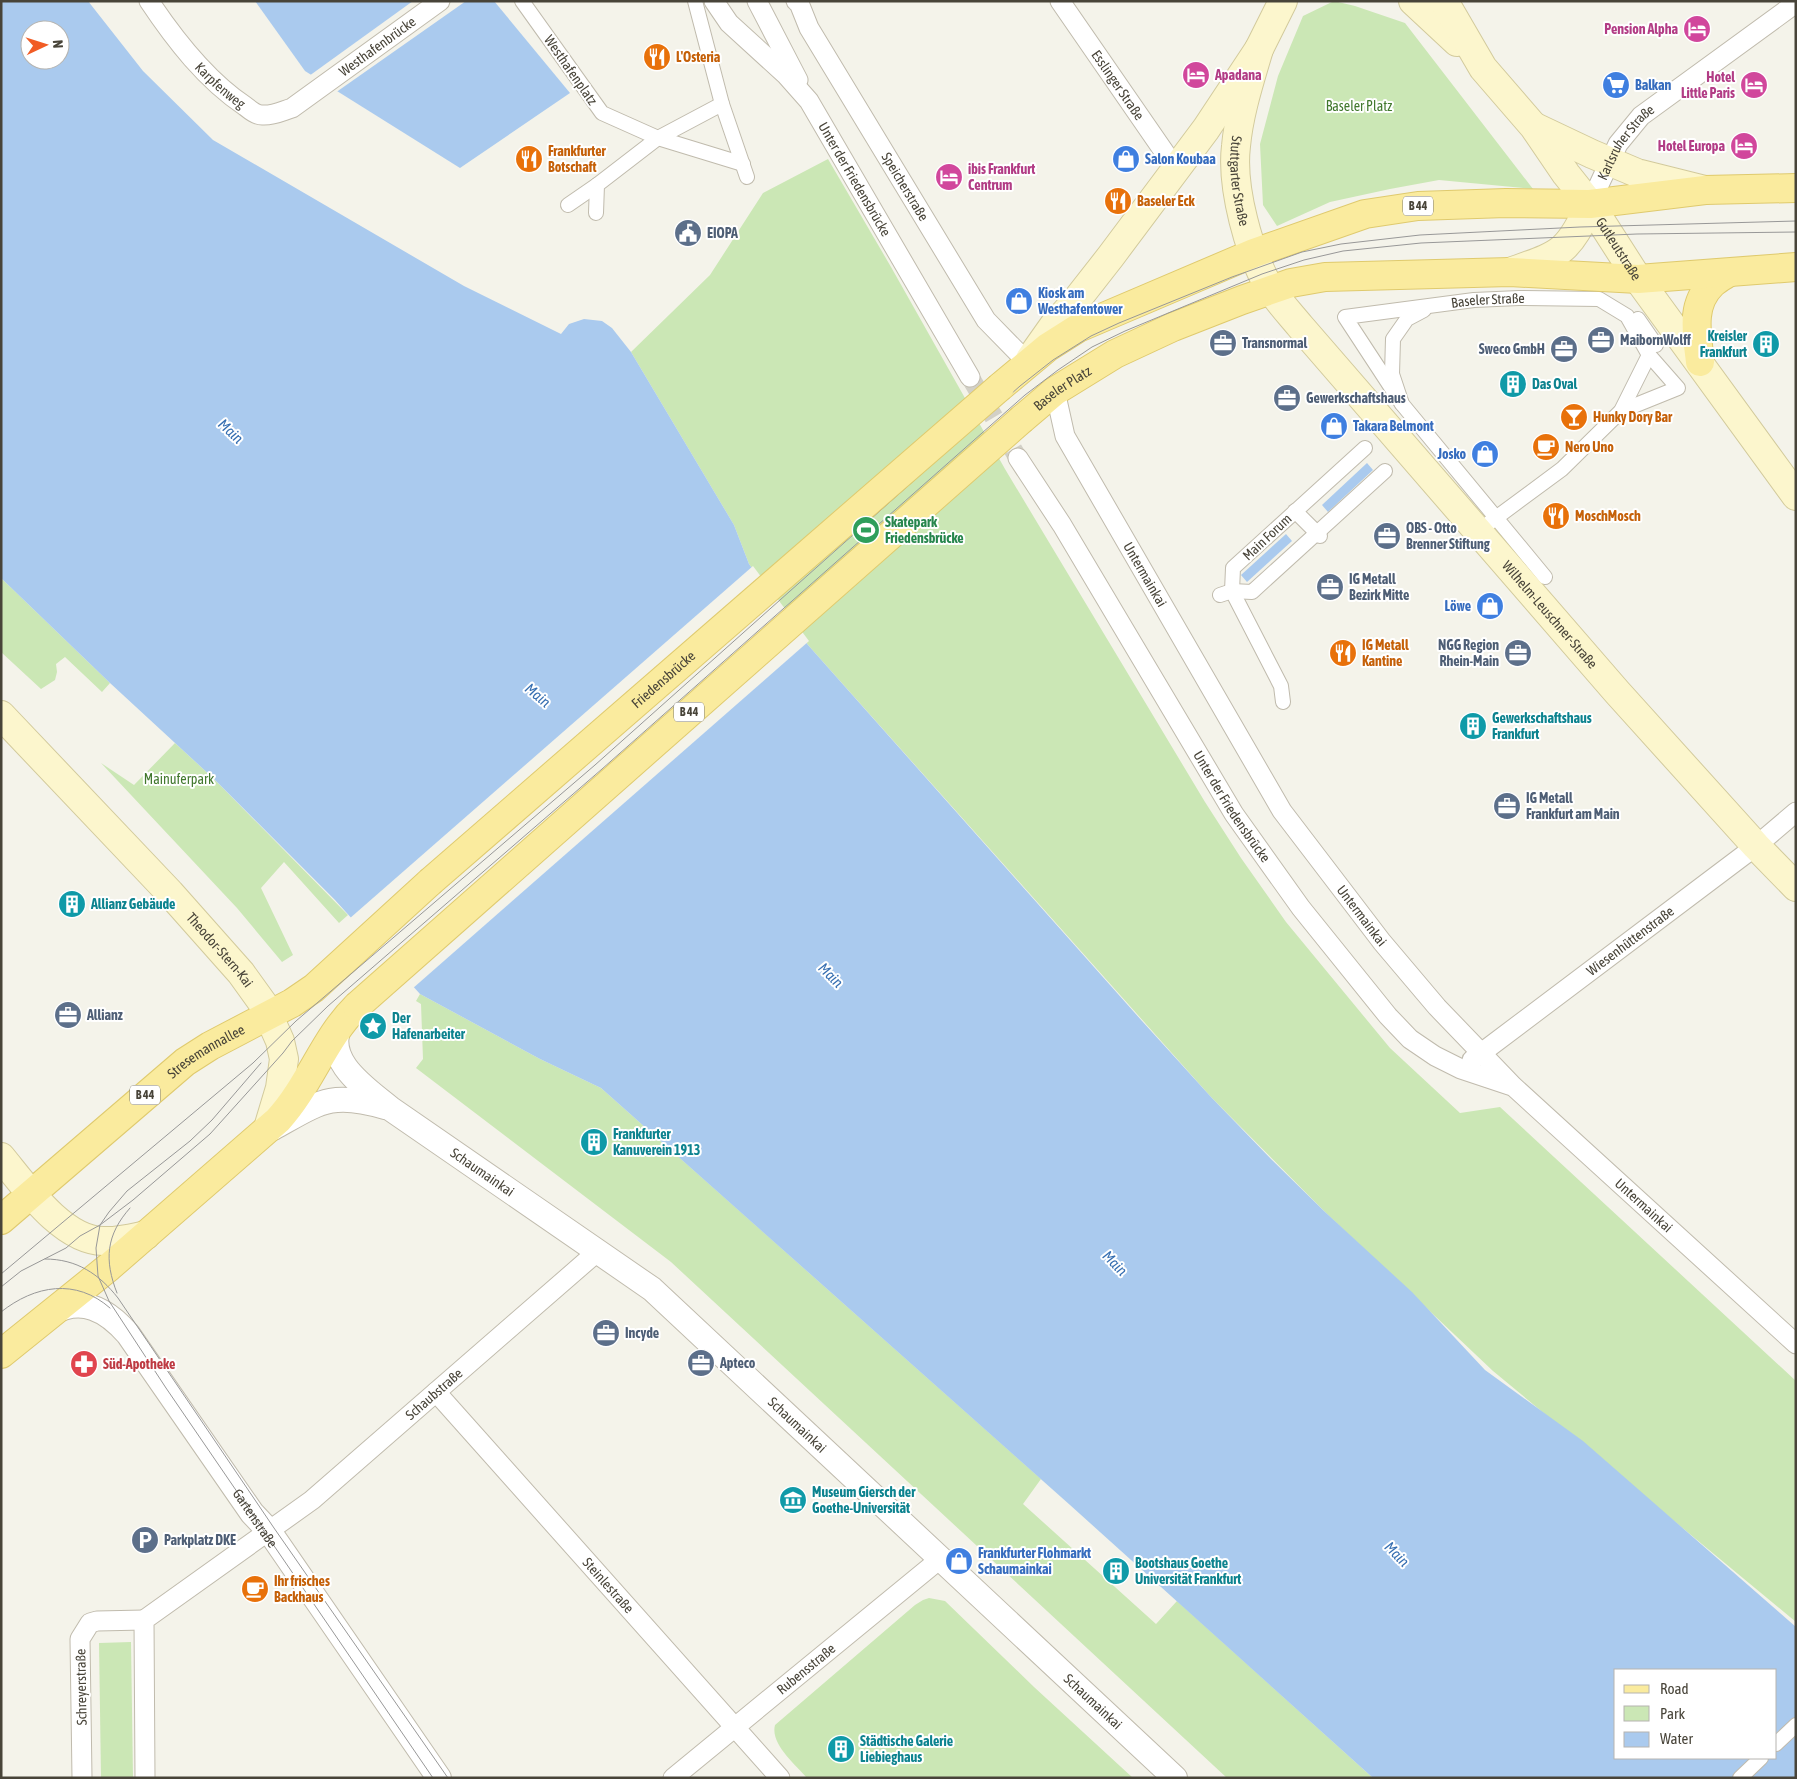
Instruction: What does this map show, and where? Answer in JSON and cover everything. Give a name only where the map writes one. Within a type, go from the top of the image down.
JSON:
[{"type":"main road","name":"Stuttgarter Straße","points":[[1176,170],[1259,49],[1283,1]]},
{"type":"main road","points":[[1413,1],[1430,15],[1483,68]]},
{"type":"main road","name":"Gutleutstraße","points":[[1444,1],[1483,68],[1534,127],[1566,174],[1590,204],[1638,279],[1796,496]]},
{"type":"main road","name":"Stuttgarter Straße","points":[[1254,254],[1235,176],[1236,146],[1243,107],[1259,49]]},
{"type":"main road","points":[[1534,127],[1637,173],[1705,190]]},
{"type":"main road","points":[[1028,363],[1054,325],[1086,289],[1176,170]]},
{"type":"main road","name":"B 44","points":[[1028,363],[1048,347],[1078,328],[1254,254],[1365,214],[1418,206],[1506,203],[1590,204],[1705,190],[1796,188]]},
{"type":"main road","name":"B 44","points":[[1510,272],[1550,258],[1560,251],[1574,238],[1590,204]]},
{"type":"main road","points":[[1254,254],[1271,290]]},
{"type":"main road","name":"Baseler Straße","points":[[1510,272],[1638,279],[1796,267]]},
{"type":"main road","name":"Baseler Platz","points":[[349,1015],[1055,391],[1115,354],[1172,327],[1292,283],[1325,277],[1510,272]]},
{"type":"main road","points":[[1700,362],[1696,320],[1698,307],[1703,295],[1712,283],[1728,273]]},
{"type":"main road","name":"Wilhelm-Leuschner-Straße","points":[[1271,290],[1300,326],[1617,692],[1756,846],[1796,887]]},
{"type":"main road","name":"Friedensbrücke","points":[[330,975],[430,882],[1028,363]]},
{"type":"main road","name":"Theodor-Stern-Kai","points":[[1,715],[163,886],[252,987],[270,1016],[282,1046],[284,1064],[278,1095],[264,1132]]},
{"type":"main road","name":"Stresemannallee","points":[[1,1220],[185,1062],[210,1046],[270,1016],[303,996],[330,975]]},
{"type":"main road","name":"B 44","points":[[1,1354],[109,1267],[264,1132],[290,1105],[349,1015]]},
{"type":"main road","points":[[1,1157],[62,1224],[80,1236],[104,1242],[146,1235]]},
{"type":"street","name":"Karpfenweg","points":[[149,1],[201,68],[229,95],[255,113],[261,115],[274,114],[292,108],[314,91]]},
{"type":"street","name":"Westhafenbrücke","points":[[314,91],[440,1]]},
{"type":"street","name":"Westhafenplatz","points":[[522,1],[602,113],[658,138],[745,170],[722,104]]},
{"type":"street","points":[[568,205],[658,138],[722,104],[695,1]]},
{"type":"street","name":"Unter der Friedensbrücke","points":[[714,1],[728,23],[786,75],[809,101],[970,377]]},
{"type":"street","points":[[757,1],[809,101]]},
{"type":"street","name":"Esslinger Straße","points":[[1060,1],[1176,170]]},
{"type":"street","name":"Speicherstraße","points":[[799,2],[810,28],[986,320],[1028,363]]},
{"type":"street","name":"Karlsruher Straße","points":[[1590,204],[1618,144],[1641,116],[1796,3]]},
{"type":"street","points":[[596,213],[597,185]]},
{"type":"street","name":"Baseler Straße","points":[[1345,317],[1474,300],[1519,298],[1599,299],[1631,315],[1652,350]]},
{"type":"street","name":"Wilhelm-Leuschner-Straße","points":[[1402,404],[1392,374],[1393,339],[1407,319],[1434,305]]},
{"type":"street","name":"Wilhelm-Leuschner-Straße","points":[[1345,317],[1402,404],[1493,521],[1545,577]]},
{"type":"street","points":[[1493,521],[1562,469],[1621,411],[1652,350],[1678,388],[1621,411]]},
{"type":"street","name":"Untermainkai","points":[[1055,391],[1065,436],[1282,811],[1382,942],[1437,1007],[1513,1086],[1796,1344]]},
{"type":"street","name":"Main Forum","points":[[1226,593],[1233,568],[1365,448]]},
{"type":"street","name":"Unter der Friedensbrücke","points":[[1018,458],[1062,525],[1234,814],[1301,908],[1388,1016],[1410,1039],[1435,1056],[1461,1069],[1513,1086]]},
{"type":"street","points":[[1246,615],[1252,592],[1318,535],[1385,471]]},
{"type":"street","name":"Main Forum","points":[[1295,511],[1318,535]]},
{"type":"street","points":[[1226,593],[1252,592]]},
{"type":"street","points":[[1226,593],[1246,615],[1281,686],[1283,702]]},
{"type":"street","name":"Wiesenhüttenstraße","points":[[1461,1069],[1756,846],[1796,812]]},
{"type":"street","name":"Schaumainkai","points":[[349,1015],[338,1031],[336,1041],[342,1062],[358,1081],[391,1109],[652,1289],[1175,1778]]},
{"type":"street","name":"Schaumainkai","points":[[264,1132],[314,1106],[340,1099],[362,1101],[391,1109]]},
{"type":"street","name":"Schaubstraße","points":[[269,1531],[312,1500],[597,1252]]},
{"type":"street","name":"Gartenstraße","points":[[46,1316],[62,1308],[77,1305],[98,1309],[115,1320],[128,1334],[252,1513],[269,1531],[439,1778]]},
{"type":"street","name":"Steinlestraße","points":[[436,1392],[780,1778]]},
{"type":"street","points":[[146,1778],[144,1620],[269,1531]]},
{"type":"street","name":"Rubensstraße","points":[[673,1778],[940,1559]]},
{"type":"street","name":"Schreyerstraße","points":[[82,1778],[80,1639],[90,1623],[97,1621],[144,1620]]},
{"type":"street","points":[[1777,1743],[1796,1725]]},
{"type":"street","points":[[1740,1778],[1760,1759]]},
{"type":"green space","name":"Baseler Platz","points":[[1334,1],[1405,23],[1533,189],[1439,180],[1330,202],[1277,226],[1263,205],[1260,144],[1278,76],[1303,16]]},
{"type":"green space","points":[[828,159],[1005,469],[1205,802],[1286,922],[1390,1048],[1460,1113],[1500,1107],[1796,1381],[1796,1622],[1493,1371],[1324,1211],[1211,1097],[808,645],[749,564],[734,525],[631,352],[710,275],[763,193]]},
{"type":"green space","points":[[1,578],[110,683],[102,692],[65,657],[56,664],[55,680],[41,689],[1,652]]},
{"type":"green space","name":"Mainuferpark","points":[[175,743],[213,778],[348,915],[339,923],[284,862],[261,888],[293,955],[282,962],[237,908],[101,763],[134,785]]},
{"type":"green space","points":[[420,994],[540,1059],[601,1088],[1041,1479],[1023,1504],[1156,1624],[1177,1601],[1373,1778],[1227,1778],[671,1262],[416,1068],[423,1059],[421,1004],[416,1001]]},
{"type":"green space","points":[[929,1598],[945,1601],[1034,1687],[1133,1778],[807,1778],[780,1746],[774,1732],[775,1725],[915,1605]]},
{"type":"green space","points":[[131,1642],[133,1778],[101,1778],[99,1643]]},
{"type":"water","name":"Main","points":[[1,1],[88,1],[143,71],[213,140],[464,286],[561,334],[569,324],[584,319],[602,321],[612,328],[631,352],[734,525],[749,564],[808,645],[1211,1097],[1324,1211],[1412,1292],[1485,1370],[1583,1441],[1796,1627],[1796,1778],[1373,1778],[1070,1505],[601,1088],[540,1059],[420,994],[335,900],[213,778],[110,683],[1,578]]},
{"type":"water","points":[[255,1],[494,1],[570,93],[460,168],[305,71]]},
{"type":"water","points":[[1367,463],[1373,470],[1328,512],[1322,505]]},
{"type":"water","points":[[1286,534],[1292,541],[1247,582],[1241,575]]},
{"type":"pier","points":[[413,1],[466,1],[335,93],[309,76]]},
{"type":"pier","points":[[753,566],[809,641],[412,989],[349,919]]},
{"type":"tunnel","points":[[970,377],[1018,458]]},
{"type":"tram line","points":[[1,1274],[253,1063],[296,1021],[595,765],[1020,386],[1053,360],[1091,336],[1232,277],[1302,252],[1341,244],[1420,235],[1580,227],[1796,221]]},
{"type":"tram line","points":[[1,1287],[21,1271],[66,1248],[80,1236],[100,1225],[133,1200],[210,1134],[292,1041],[328,1006],[602,769],[1025,395],[1092,347],[1125,331],[1262,274],[1304,260],[1343,251],[1421,243],[1637,234],[1796,232]]},
{"type":"tram line","points":[[261,1063],[212,1120],[190,1141],[127,1191],[109,1212],[100,1225],[96,1248],[98,1276],[109,1301],[166,1388],[433,1778]]},
{"type":"tram line","points":[[117,1293],[110,1270],[110,1248],[116,1228],[130,1208]]},
{"type":"tram line","points":[[45,1259],[77,1265],[95,1275],[118,1298],[274,1528],[448,1778]]},
{"type":"tram line","points":[[1,1312],[28,1296],[41,1291],[56,1289],[70,1289],[83,1292],[97,1298],[110,1308]]},
{"type":"place","name":"Pension Alpha","points":[[1697,29]]},
{"type":"place","name":"L'Osteria","points":[[657,57]]},
{"type":"place","name":"Apadana","points":[[1196,75]]},
{"type":"place","name":"Balkan","points":[[1616,85]]},
{"type":"place","name":"Hotel Little Paris","points":[[1754,85]]},
{"type":"place","name":"Hotel Europa","points":[[1744,146]]},
{"type":"place","name":"Frankfurter Botschaft","points":[[529,159]]},
{"type":"place","name":"Salon Koubaa","points":[[1126,159]]},
{"type":"place","name":"ibis Frankfurt Centrum","points":[[949,177]]},
{"type":"place","name":"Baseler Eck","points":[[1118,201]]},
{"type":"place","name":"EIOPA","points":[[688,233]]},
{"type":"place","name":"Kiosk am Westhafentower","points":[[1019,301]]},
{"type":"place","name":"MaibornWolff","points":[[1601,340]]},
{"type":"place","name":"Transnormal","points":[[1223,343]]},
{"type":"place","name":"Kreisler Frankfurt","points":[[1766,344]]},
{"type":"place","name":"Sweco GmbH","points":[[1564,349]]},
{"type":"place","name":"Das Oval","points":[[1513,384]]},
{"type":"place","name":"Gewerkschaftshaus","points":[[1287,398]]},
{"type":"place","name":"Hunky Dory Bar","points":[[1574,417]]},
{"type":"place","name":"Takara Belmont","points":[[1334,426]]},
{"type":"place","name":"Nero Uno","points":[[1546,447]]},
{"type":"place","name":"Josko","points":[[1485,454]]},
{"type":"place","name":"MoschMosch","points":[[1556,516]]},
{"type":"place","name":"Skatepark Friedensbrücke","points":[[866,530]]},
{"type":"place","name":"OBS - Otto Brenner Stiftung","points":[[1387,536]]},
{"type":"place","name":"IG Metall Bezirk Mitte","points":[[1330,587]]},
{"type":"place","name":"Löwe","points":[[1490,606]]},
{"type":"place","name":"IG Metall Kantine","points":[[1343,653]]},
{"type":"place","name":"NGG Region Rhein-Main","points":[[1518,653]]},
{"type":"place","name":"Gewerkschaftshaus Frankfurt","points":[[1473,726]]},
{"type":"place","name":"IG Metall Frankfurt am Main","points":[[1507,806]]},
{"type":"place","name":"Allianz Gebäude","points":[[72,904]]},
{"type":"place","name":"Allianz","points":[[68,1015]]},
{"type":"place","name":"Der Hafenarbeiter","points":[[373,1026]]},
{"type":"place","name":"Frankfurter Kanuverein 1913","points":[[594,1142]]},
{"type":"place","name":"Incyde","points":[[606,1333]]},
{"type":"place","name":"Apteco","points":[[701,1363]]},
{"type":"place","name":"Süd-Apotheke","points":[[84,1364]]},
{"type":"place","name":"Museum Giersch der Goethe-Universität","points":[[793,1500]]},
{"type":"place","name":"Parkplatz DKE","points":[[145,1540]]},
{"type":"place","name":"Frankfurter Flohmarkt Schaumainkai","points":[[959,1561]]},
{"type":"place","name":"Bootshaus Goethe Universität Frankfurt","points":[[1116,1571]]},
{"type":"place","name":"Ihr frisches Backhaus","points":[[255,1589]]},
{"type":"place","name":"Städtische Galerie Liebieghaus","points":[[841,1749]]}]
